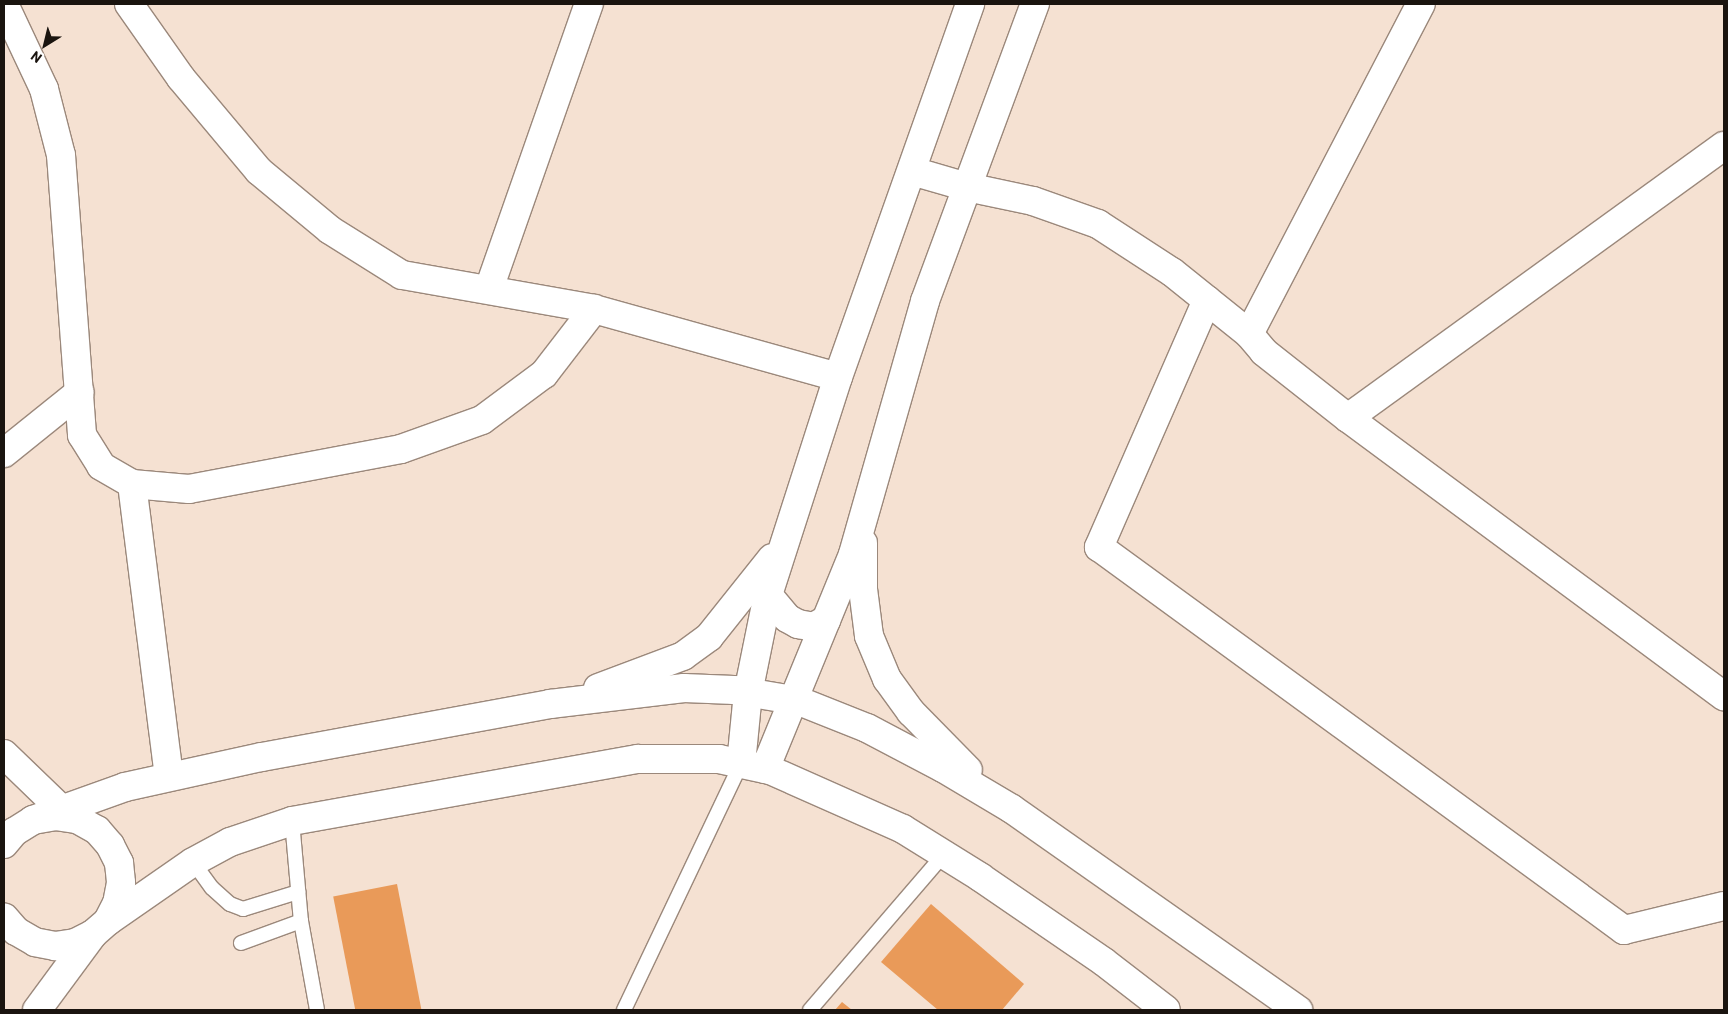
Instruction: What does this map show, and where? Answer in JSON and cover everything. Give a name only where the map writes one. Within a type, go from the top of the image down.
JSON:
[{"type":"street","points":[[4,4],[44,89],[61,154],[82,434],[101,466],[132,484],[189,489],[401,449],[482,420],[544,374],[594,309]]},
{"type":"street","points":[[129,4],[181,78],[259,171],[330,230],[402,274],[594,309],[838,377]]},
{"type":"street","points":[[489,289],[589,4]]},
{"type":"street","points":[[753,767],[748,693],[768,595],[838,377],[970,4]]},
{"type":"street","points":[[753,767],[792,700],[826,620],[863,518],[925,301],[1034,4]]},
{"type":"street","points":[[1249,334],[1421,4]]},
{"type":"street","points":[[1348,418],[1724,146]]},
{"type":"street","points":[[912,171],[967,187],[1033,201],[1098,224],[1172,272],[1249,334],[1264,352],[1348,418],[1723,693]]},
{"type":"street","points":[[1207,300],[1099,546],[1624,930],[1724,906]]},
{"type":"street","points":[[4,453],[80,392]]},
{"type":"street","points":[[132,484],[169,776]]},
{"type":"street","points":[[863,518],[863,589],[869,636],[887,679],[911,712],[944,748],[1012,810]]},
{"type":"street","points":[[550,704],[683,656],[709,637],[738,604],[786,538]]},
{"type":"street","points":[[768,595],[787,618],[798,624],[813,627],[826,620]]},
{"type":"street","points":[[4,844],[14,832],[33,820],[69,814],[169,776],[550,704],[684,688],[748,693],[792,700],[867,728],[1012,810],[1298,1010]]},
{"type":"street","points":[[4,754],[69,814],[97,830],[110,845],[119,863],[121,883],[118,903],[37,1010]]},
{"type":"street","points":[[4,917],[16,931],[35,942],[55,946],[75,943],[193,862],[230,842],[292,821],[638,759],[719,759],[753,767],[821,790],[903,829],[944,854],[1104,962],[1166,1010]]},
{"type":"lane","points":[[624,1010],[753,767]]},
{"type":"lane","points":[[292,821],[301,921],[318,1010]]},
{"type":"lane","points":[[810,1010],[944,854]]},
{"type":"lane","points":[[193,862],[212,888],[230,904],[243,909],[298,892]]},
{"type":"lane","points":[[241,943],[301,921]]},
{"type":"building","points":[[397,884],[421,1010],[355,1010],[333,896]]},
{"type":"building","points":[[931,904],[1024,984],[1002,1010],[938,1010],[881,962]]},
{"type":"building","points":[[842,1002],[852,1010],[835,1010]]}]
